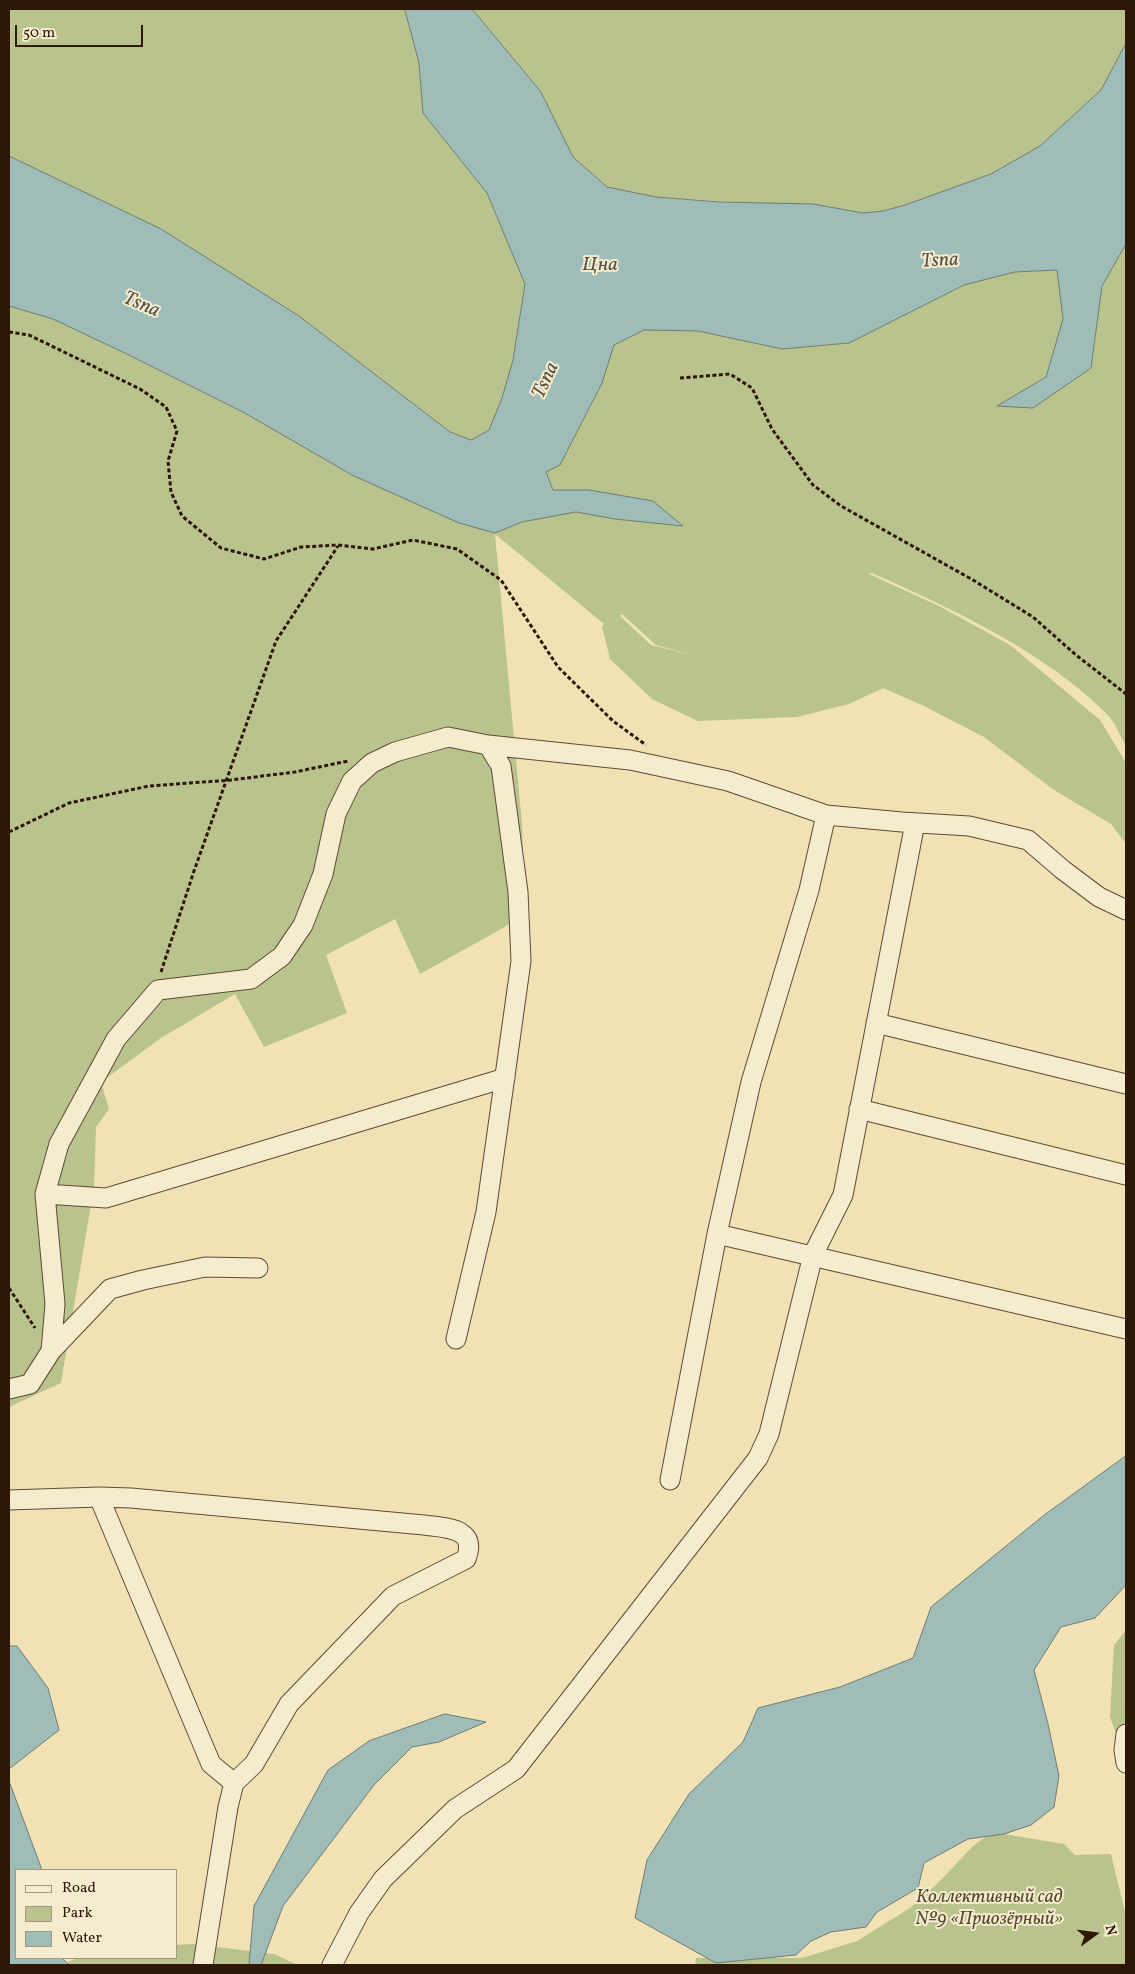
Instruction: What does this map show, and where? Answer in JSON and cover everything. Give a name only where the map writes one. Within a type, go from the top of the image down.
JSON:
[{"type":"lane","points":[[51,1351],[55,1304],[45,1194],[59,1144],[116,1039],[158,990],[251,979],[282,956],[303,925],[322,874],[336,814],[352,781],[372,763],[395,752],[448,737],[488,745],[630,760],[728,781],[826,815],[969,826],[1028,840],[1062,870],[1099,897],[1126,910]]},
{"type":"lane","points":[[456,1339],[486,1212],[521,961],[518,892],[500,766],[488,745]]},
{"type":"lane","points":[[670,1480],[717,1234],[751,1082],[809,890],[826,815]]},
{"type":"lane","points":[[332,1965],[359,1913],[383,1879],[455,1809],[516,1769],[758,1458],[769,1434],[813,1256],[843,1195],[915,823]]},
{"type":"lane","points":[[876,1023],[1126,1084]]},
{"type":"lane","points":[[45,1194],[106,1198],[505,1078]]},
{"type":"lane","points":[[860,1109],[1126,1175]]},
{"type":"lane","points":[[717,1234],[1126,1329]]},
{"type":"lane","points":[[9,1389],[30,1384],[51,1351],[110,1289],[205,1267],[258,1268]]},
{"type":"lane","points":[[9,1500],[99,1497],[131,1498],[424,1525],[456,1530],[466,1538],[469,1545],[466,1558],[394,1596],[289,1704],[254,1764],[234,1783],[228,1806],[203,1965]]},
{"type":"lane","points":[[99,1497],[211,1764],[234,1783]]},
{"type":"lane","points":[[1126,1734],[1124,1750],[1126,1763]]},
{"type":"path","points":[[9,332],[29,335],[140,389],[166,407],[177,431],[168,461],[171,492],[182,516],[221,548],[264,559],[301,546],[372,548],[413,540],[457,549],[501,580],[558,667],[613,722],[652,749]]},
{"type":"path","points":[[680,378],[730,374],[752,388],[772,429],[813,486],[841,506],[973,580],[1033,617],[1126,694]]},
{"type":"path","points":[[158,990],[161,972],[188,889],[276,641],[338,546]]},
{"type":"path","points":[[9,832],[69,803],[149,786],[226,781],[295,772],[350,761]]},
{"type":"path","points":[[9,1288],[51,1351]]},
{"type":"green space","points":[[9,9],[405,9],[419,63],[423,113],[487,193],[525,284],[513,360],[502,398],[489,430],[471,440],[450,432],[299,316],[161,229],[9,156]]},
{"type":"green space","points":[[472,9],[1126,9],[1126,43],[1101,90],[1040,146],[991,174],[905,205],[883,211],[863,213],[850,210],[656,197],[607,187],[573,157],[541,92]]},
{"type":"green space","points":[[1126,244],[1126,746],[1110,717],[1082,691],[1055,670],[996,633],[934,601],[872,573],[869,574],[939,606],[1010,645],[1100,720],[1126,763],[1126,844],[1111,824],[1054,790],[984,737],[924,706],[883,688],[849,704],[797,717],[698,721],[652,699],[610,659],[602,626],[604,624],[495,534],[522,824],[525,916],[518,917],[503,928],[420,974],[395,919],[326,955],[347,1013],[264,1047],[235,994],[161,1038],[101,1082],[109,1109],[96,1127],[94,1187],[61,1383],[9,1407],[9,306],[53,319],[131,356],[243,412],[352,475],[495,533],[522,522],[576,512],[615,519],[682,525],[589,490],[553,490],[546,472],[560,465],[602,383],[614,344],[644,330],[698,331],[782,349],[849,343],[964,285],[1015,272],[1058,270],[1063,319],[1046,377],[998,406],[1033,408],[1091,368],[1102,286]],"holes":[[[622,614],[656,645],[697,656],[651,645],[620,616]]]},
{"type":"green space","points":[[1126,1630],[1126,1762],[1110,1717],[1114,1645]]},
{"type":"green space","name":"Коллективный сад №9 «Приозёрный»","points":[[992,1832],[1064,1844],[1075,1855],[1111,1854],[1126,1916],[1126,1965],[695,1965],[696,1958],[802,1958],[857,1941],[910,1908],[939,1882],[973,1846]]},
{"type":"green space","points":[[193,1944],[274,1954],[298,1965],[58,1965],[76,1959],[178,1959],[178,1945]]},
{"type":"water","name":"Цна","points":[[405,9],[472,9],[541,92],[573,157],[607,187],[656,197],[720,202],[813,204],[863,213],[883,211],[905,205],[991,174],[1040,146],[1101,90],[1126,43],[1126,244],[1102,286],[1091,368],[1033,408],[997,406],[1046,377],[1063,319],[1057,270],[1015,272],[964,285],[849,343],[782,349],[698,331],[644,330],[614,345],[602,383],[560,465],[546,472],[553,490],[589,490],[653,501],[683,526],[615,519],[576,512],[522,522],[495,533],[459,523],[352,475],[243,412],[131,356],[53,319],[9,306],[9,156],[161,229],[299,316],[450,432],[471,440],[489,430],[502,398],[513,360],[525,284],[487,193],[423,113],[419,63]]},
{"type":"water","points":[[1126,1456],[1126,1585],[1095,1618],[1061,1627],[1034,1670],[1059,1776],[1054,1807],[1031,1825],[1004,1834],[968,1839],[924,1863],[918,1888],[877,1912],[866,1927],[831,1932],[811,1941],[796,1955],[716,1963],[635,1918],[647,1860],[689,1794],[743,1742],[758,1708],[840,1687],[913,1658],[931,1607],[1043,1516]]},
{"type":"water","points":[[9,1646],[17,1646],[48,1688],[59,1730],[9,1769]]},
{"type":"water","points":[[445,1714],[486,1722],[439,1742],[412,1747],[374,1785],[283,1906],[261,1965],[249,1965],[254,1906],[328,1770],[369,1741]]},
{"type":"water","points":[[9,1781],[42,1869],[15,1869],[15,1959],[63,1959],[69,1965],[9,1965]]},
{"type":"water label","name":"Tsna","points":[[940,262]]},
{"type":"water label","name":"Tsna","points":[[141,306]]},
{"type":"water label","name":"Tsna","points":[[547,381]]}]
